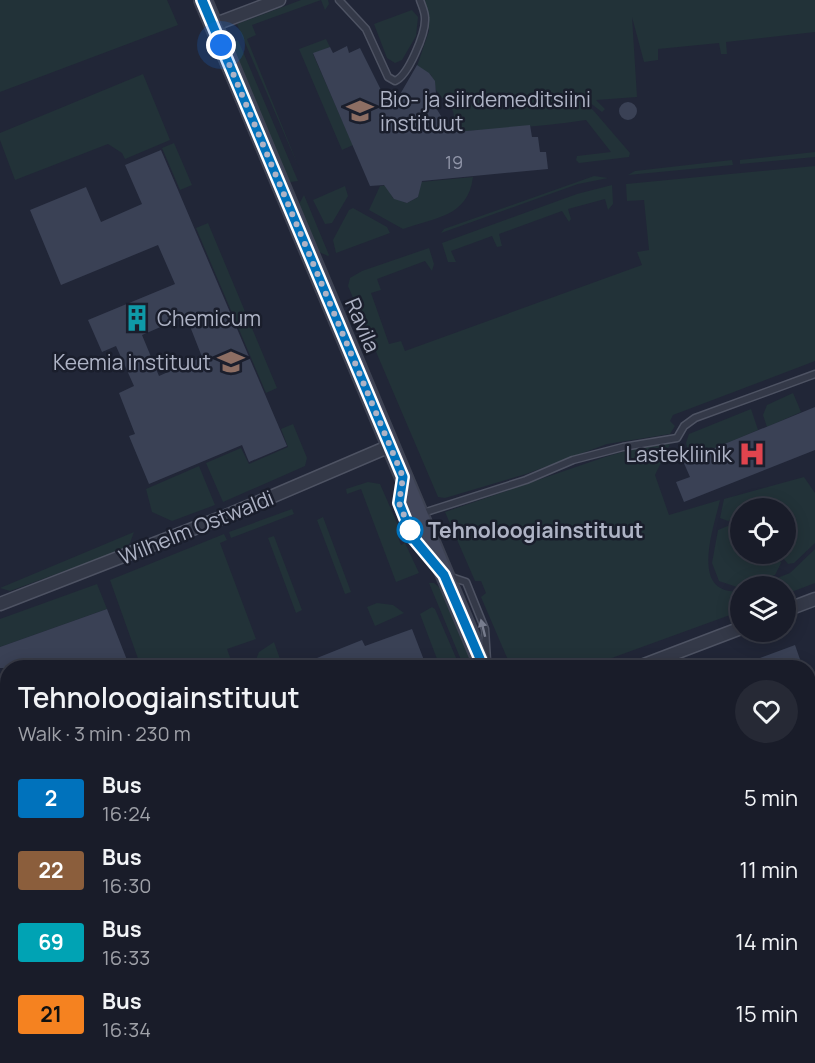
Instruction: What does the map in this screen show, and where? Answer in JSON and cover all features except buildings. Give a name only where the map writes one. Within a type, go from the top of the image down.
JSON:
[{"type":"street","name":"Ravila","points":[[202,0],[444,575],[482,660]]},
{"type":"street","points":[[213,26],[279,0]]},
{"type":"street","name":"Wilhelm Ostwaldi","points":[[0,603],[242,509],[390,446]]},
{"type":"street","points":[[796,606],[815,599]]},
{"type":"street","points":[[657,660],[730,632]]},
{"type":"lane","points":[[339,0],[366,29],[388,77],[395,81],[402,75],[421,38],[425,20],[420,0]]},
{"type":"lane","points":[[419,514],[526,480],[573,460],[623,447],[677,438],[684,426],[695,418],[815,375]]},
{"type":"lane","points":[[403,477],[399,503],[413,538],[444,575]]},
{"type":"shaded area","points":[[0,0],[167,0],[178,25],[0,92]]},
{"type":"shaded area","points":[[301,0],[321,0],[252,25],[256,35],[247,39],[299,168],[237,24]]},
{"type":"shaded area","points":[[321,0],[328,0],[329,4],[325,10]]},
{"type":"shaded area","points":[[425,0],[815,0],[815,32],[726,42],[727,54],[721,54],[719,43],[658,49],[658,60],[644,62],[632,17],[637,97],[596,100],[605,109],[602,112],[577,93],[571,95],[593,110],[630,153],[629,157],[579,163],[576,160],[577,156],[611,152],[586,120],[457,132],[453,111],[436,90],[431,75],[417,66],[429,31]]},
{"type":"shaded area","points":[[412,10],[418,17],[416,36],[402,60],[395,63],[387,58],[374,24]]},
{"type":"shaded area","points":[[326,39],[330,47],[313,54],[353,145],[342,150],[299,49]]},
{"type":"shaded area","points":[[238,40],[298,181],[290,182],[286,178],[231,43]]},
{"type":"shaded area","points":[[143,74],[170,140],[125,159],[122,153],[108,144],[15,180],[0,140],[0,133]]},
{"type":"shaded area","points":[[174,143],[192,185],[180,190],[162,148]]},
{"type":"shaded area","points":[[815,152],[815,157],[740,164],[740,160]]},
{"type":"shaded area","points":[[732,160],[733,165],[628,175],[635,171]]},
{"type":"shaded area","points":[[815,166],[815,361],[673,415],[670,421],[675,426],[670,434],[607,444],[526,474],[445,498],[438,497],[348,286],[350,278],[362,271],[429,248],[434,264],[432,271],[425,261],[377,279],[381,290],[371,293],[389,344],[401,341],[405,351],[642,265],[637,252],[649,250],[644,200],[627,201],[626,184]]},
{"type":"shaded area","points":[[594,176],[608,178],[578,184],[441,233],[444,229]]},
{"type":"shaded area","points":[[473,177],[465,200],[448,214],[438,218],[403,229],[369,210],[380,186],[386,185],[393,198],[407,203],[418,197],[421,182]]},
{"type":"shaded area","points":[[612,185],[613,204],[608,210],[605,199],[568,209],[571,219],[569,222],[562,211],[499,234],[502,246],[497,247],[492,236],[451,251],[456,262],[448,262],[442,243],[577,194]]},
{"type":"shaded area","points":[[345,186],[348,196],[332,223],[325,224],[313,200]]},
{"type":"shaded area","points":[[304,195],[328,256],[317,251],[298,206]]},
{"type":"shaded area","points":[[353,208],[387,227],[390,233],[336,253],[333,240],[349,210]]},
{"type":"shaded area","points":[[208,223],[277,388],[266,393],[196,228]]},
{"type":"shaded area","points":[[793,393],[801,412],[767,427],[763,415],[767,405]]},
{"type":"shaded area","points":[[751,409],[758,430],[690,459],[686,443],[689,434]]},
{"type":"shaded area","points":[[293,424],[307,458],[305,466],[223,502],[206,463],[241,448],[249,464],[288,447],[281,429]]},
{"type":"shaded area","points":[[670,444],[655,475],[669,515],[720,500],[710,542],[709,572],[715,583],[725,590],[730,590],[730,615],[606,660],[508,660],[481,597],[486,593],[481,581],[475,581],[445,512],[636,448]]},
{"type":"shaded area","points":[[199,466],[215,505],[172,521],[152,512],[146,489]]},
{"type":"shaded area","points":[[804,477],[815,493],[815,543],[796,561],[796,498],[730,498],[730,520],[728,521],[720,518],[724,499]]},
{"type":"shaded area","points":[[368,482],[380,484],[401,532],[397,534],[401,545],[405,543],[419,573],[396,582],[361,489],[347,494],[346,489]]},
{"type":"shaded area","points":[[292,509],[294,514],[231,538],[229,532]]},
{"type":"shaded area","points":[[323,517],[351,592],[345,594],[317,520]]},
{"type":"shaded area","points":[[730,525],[730,564],[780,564],[775,575],[730,576],[730,585],[719,581],[712,563],[718,530]]},
{"type":"shaded area","points":[[134,532],[130,543],[122,550],[10,591],[0,588]]},
{"type":"shaded area","points":[[224,534],[227,540],[220,543],[256,639],[227,649],[231,660],[139,660],[110,580]]},
{"type":"shaded area","points":[[274,536],[302,610],[296,613],[268,538]]},
{"type":"shaded area","points":[[815,549],[815,583],[796,590],[796,576],[782,576],[790,573]]},
{"type":"shaded area","points":[[429,583],[434,583],[440,588],[471,660],[461,660]]},
{"type":"shaded area","points":[[97,584],[107,609],[0,647],[0,619]]},
{"type":"shaded area","points":[[377,603],[393,605],[404,613],[375,626],[367,607]]},
{"type":"shaded area","points":[[432,607],[435,609],[457,660],[437,660],[420,614]]},
{"type":"shaded area","points":[[274,642],[280,659],[256,660],[259,652]]},
{"type":"bus line","name":"2","points":[[202,0],[403,477],[399,503],[413,538],[444,575],[481,660]]},
{"type":"place","name":"Bio- ja siirdemeditsiini instituut","points":[[360,111]]},
{"type":"place","name":"Chemicum","points":[[137,318]]},
{"type":"place","name":"Keemia instituut","points":[[231,362]]},
{"type":"place","name":"Lastekliinik","points":[[752,454]]},
{"type":"place","name":"Tehnoloogiainstituut","points":[[410,530]]},
{"type":"route","points":[[221,45],[403,477],[399,503],[410,530]]}]
